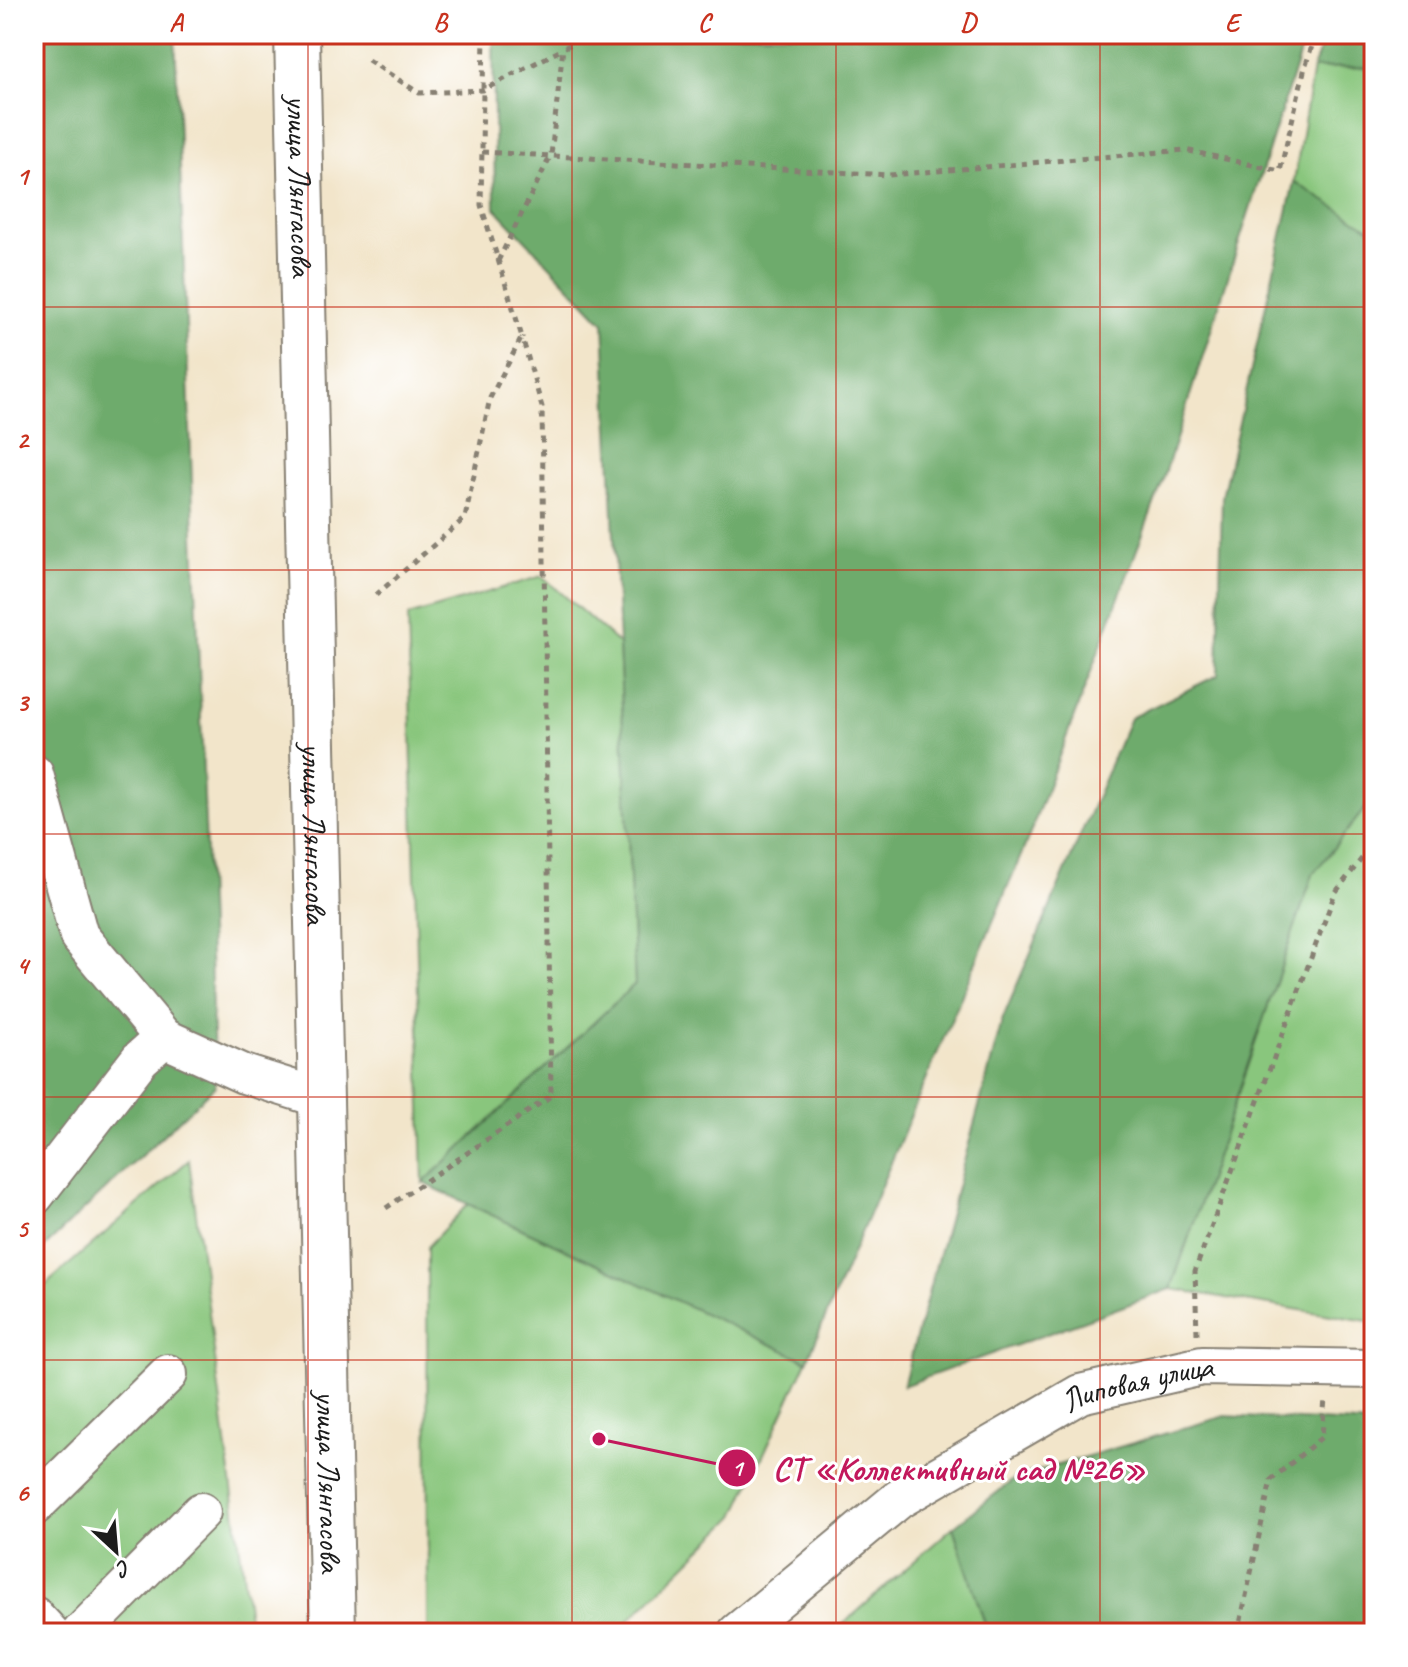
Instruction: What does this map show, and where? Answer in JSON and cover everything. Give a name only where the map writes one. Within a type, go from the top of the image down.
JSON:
[{"type":"main road","name":"улица Лянгасова","points":[[297,34],[333,1633]]},
{"type":"street","points":[[34,774],[79,936],[164,1038],[244,1074],[320,1098]]},
{"type":"street","points":[[34,1196],[140,1059],[164,1038]]},
{"type":"street","name":"Липовая улица","points":[[737,1633],[899,1499],[1080,1394],[1202,1366],[1374,1369]]},
{"type":"street","points":[[34,1506],[168,1374]]},
{"type":"street","points":[[81,1633],[201,1512]]},
{"type":"street","points":[[34,1616],[50,1633]]},
{"type":"path","points":[[386,1208],[551,1096],[542,407],[481,205],[484,34]]},
{"type":"path","points":[[368,60],[419,93],[483,90],[593,34]]},
{"type":"path","points":[[482,152],[889,175],[1185,150],[1280,171],[1316,34]]},
{"type":"path","points":[[498,261],[551,155],[563,48]]},
{"type":"path","points":[[376,595],[465,518],[490,398],[522,337]]},
{"type":"path","points":[[1197,1334],[1195,1271],[1335,893],[1374,843]]},
{"type":"path","points":[[1238,1633],[1271,1480],[1322,1437],[1328,1368]]},
{"type":"green space","points":[[34,34],[175,34],[215,1086],[34,1257]]},
{"type":"green space","points":[[493,34],[1306,34],[1162,483],[1028,839],[807,1361],[423,1183],[635,984],[604,323],[495,208]]},
{"type":"green space","points":[[1326,34],[1374,34],[1374,67],[1313,68]]},
{"type":"green space","points":[[1374,67],[1374,231],[1294,182],[1313,68]]},
{"type":"green space","points":[[1294,182],[1374,231],[1374,797],[1313,874],[1171,1289],[903,1386],[1003,1018],[1130,718],[1218,675],[1222,497]]},
{"type":"green space","points":[[542,576],[619,644],[635,984],[423,1183],[408,616]]},
{"type":"green space","points":[[1374,797],[1374,1322],[1171,1289],[1313,874]]},
{"type":"green space","points":[[189,1160],[251,1633],[34,1633],[34,1295]]},
{"type":"green space","points":[[468,1204],[807,1361],[735,1516],[616,1633],[428,1633],[427,1247]]},
{"type":"green space","points":[[1225,1416],[1374,1424],[1374,1633],[988,1633],[953,1527],[1017,1477]]},
{"type":"green space","points":[[953,1527],[988,1633],[833,1633]]},
{"type":"place","name":"СТ «Коллективный сад №26»","points":[[599,1439]]}]
